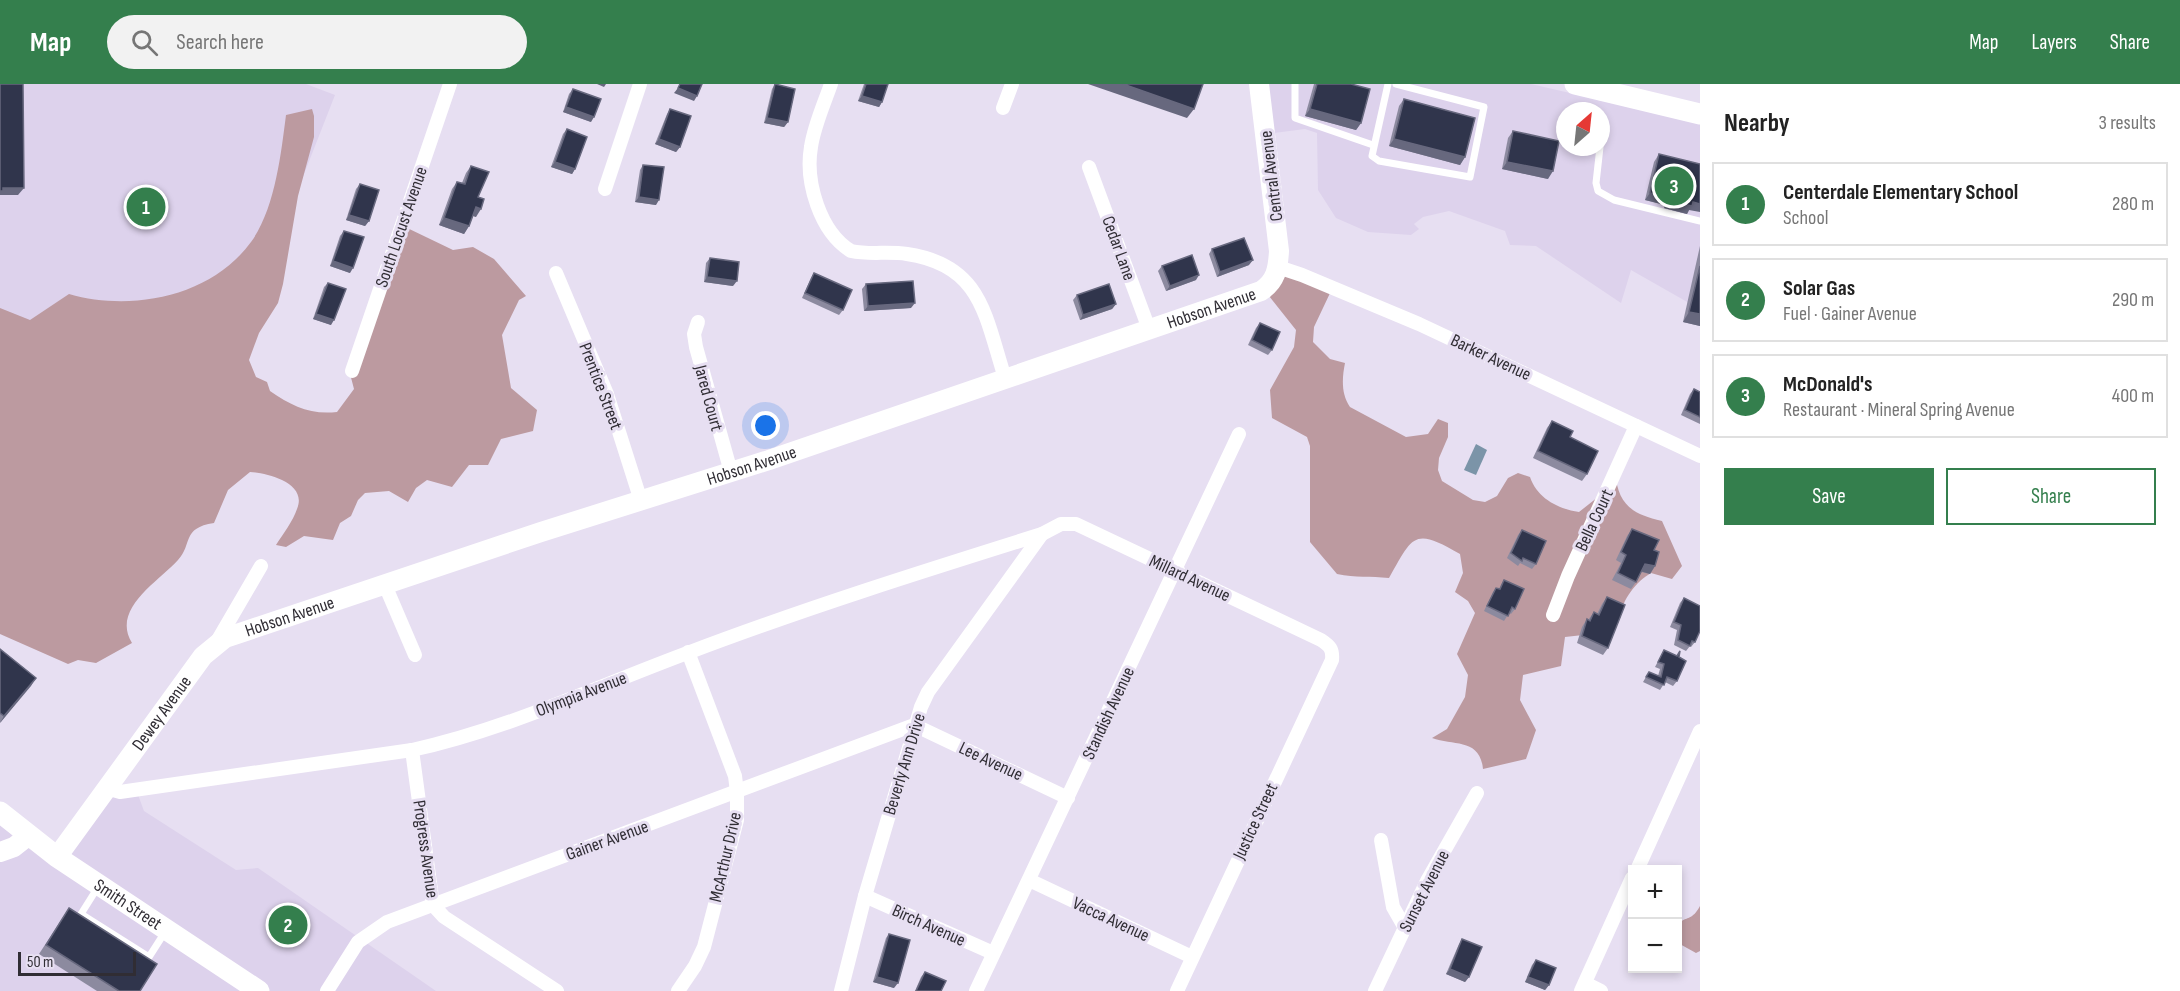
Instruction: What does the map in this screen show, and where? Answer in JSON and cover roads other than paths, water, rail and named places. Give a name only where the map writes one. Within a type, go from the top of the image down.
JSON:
[{"type":"main road","points":[[1575,84],[1700,114]]},
{"type":"main road","name":"Smith Street","points":[[0,812],[57,857],[259,991]]},
{"type":"street","name":"South Locust Avenue","points":[[352,371],[450,84]]},
{"type":"street","points":[[605,189],[640,84]]},
{"type":"street","points":[[831,84],[811,146],[810,163],[820,211],[829,229],[835,238],[851,251],[925,257],[968,281],[987,322],[1005,378]]},
{"type":"street","points":[[1003,108],[1012,84]]},
{"type":"street","name":"Central Avenue","points":[[1259,84],[1277,229],[1278,267]]},
{"type":"street","name":"Cedar Lane","points":[[1089,167],[1149,329]]},
{"type":"street","name":"Hobson Avenue","points":[[214,646],[242,631],[731,472],[1005,378],[1068,359],[1261,291],[1270,285],[1278,267]]},
{"type":"street","name":"Barker Avenue","points":[[1278,267],[1419,324],[1700,456]]},
{"type":"street","name":"Prentice Street","points":[[556,273],[607,394],[641,501]]},
{"type":"street","name":"Jared Court","points":[[698,322],[694,334],[696,347],[731,472]]},
{"type":"street","name":"Bella Court","points":[[1553,615],[1568,576],[1636,426]]},
{"type":"street","name":"Standish Avenue","points":[[976,991],[1239,434]]},
{"type":"street","name":"Millard Avenue","points":[[1042,534],[1061,524],[1076,524],[1321,640],[1330,645],[1333,652]]},
{"type":"street","name":"Olympia Avenue","points":[[106,788],[120,792],[412,750],[505,724],[799,611],[1042,534]]},
{"type":"street","name":"Beverly Ann Drive","points":[[841,991],[865,896],[914,725],[928,693],[1042,534]]},
{"type":"street","name":"Dewey Avenue","points":[[57,857],[203,656],[214,646],[261,566]]},
{"type":"street","points":[[385,585],[414,655]]},
{"type":"street","name":"McArthur Drive","points":[[678,991],[695,966],[704,947],[737,820],[735,776],[688,652]]},
{"type":"street","name":"Justice Street","points":[[1177,991],[1332,660],[1333,652]]},
{"type":"street","name":"Gainer Avenue","points":[[327,991],[358,942],[387,922],[914,725]]},
{"type":"street","name":"Lee Avenue","points":[[914,725],[1068,798]]},
{"type":"street","points":[[1638,865],[1700,731]]},
{"type":"street","name":"Progress Avenue","points":[[412,750],[434,905],[444,917],[556,991]]},
{"type":"street","name":"Sunset Avenue","points":[[1375,991],[1427,881],[1477,793]]},
{"type":"street","points":[[0,852],[14,847],[28,836]]},
{"type":"street","points":[[1381,840],[1393,907],[1405,928]]},
{"type":"street","name":"Vacca Avenue","points":[[1029,880],[1192,957]]},
{"type":"street","points":[[1600,991],[1583,987],[1628,887]]},
{"type":"street","name":"Birch Avenue","points":[[865,896],[993,953]]},
{"type":"lane","points":[[1295,84],[1295,118],[1373,145]]},
{"type":"lane","points":[[1388,84],[1372,156],[1379,161],[1470,177],[1484,107],[1396,84]]},
{"type":"lane","points":[[1599,156],[1596,183],[1598,191],[1614,200],[1700,221]]},
{"type":"lane","points":[[99,885],[81,914],[149,957],[166,929]]},
{"type":"water","points":[[1476,444],[1487,450],[1476,475],[1464,470]]},
{"type":"place","name":"McDonald's","points":[[1674,186]]},
{"type":"place","name":"Centerdale Elementary School","points":[[146,207]]},
{"type":"place","name":"Solar Gas","points":[[288,925]]}]
